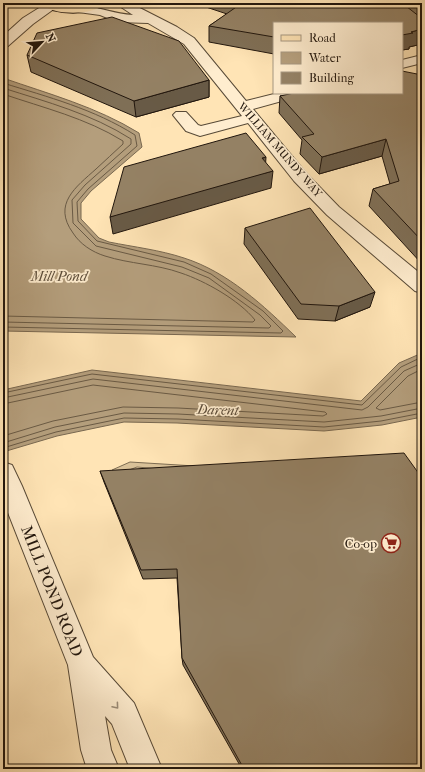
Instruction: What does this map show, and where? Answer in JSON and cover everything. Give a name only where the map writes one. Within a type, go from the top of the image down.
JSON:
[{"type":"main road","points":[[49,5],[64,9],[82,8],[99,3]]},
{"type":"street","name":"WILLIAM MUNDY WAY","points":[[122,3],[134,11],[163,24],[189,41],[300,177],[333,211],[422,286]]},
{"type":"street","points":[[3,43],[49,5]]},
{"type":"street","name":"WILLIAM MUNDY WAY","points":[[82,8],[103,12],[117,18],[138,19],[163,24]]},
{"type":"street","points":[[403,64],[422,59]]},
{"type":"street","points":[[181,115],[192,128],[203,137],[246,112],[291,94]]},
{"type":"street","name":"MILL POND ROAD","points":[[8,484],[82,665],[96,750],[103,769]]},
{"type":"street","name":"MILL POND ROAD","points":[[82,665],[123,714],[146,769]]},
{"type":"shaded area","points":[[130,462],[195,466],[181,471],[137,467],[116,475],[112,470]]},
{"type":"water","name":"Mill Pond","points":[[3,78],[90,108],[139,133],[142,147],[91,191],[81,203],[81,219],[99,238],[109,242],[175,255],[200,264],[216,272],[258,302],[296,337],[3,331]]},
{"type":"water","name":"Darent","points":[[422,353],[422,417],[382,425],[324,431],[177,423],[124,422],[57,436],[3,452],[3,390],[92,370],[361,401],[399,363]]},
{"type":"building","points":[[242,3],[402,3],[422,18],[422,29],[403,35],[403,22],[273,22],[273,37],[209,26]]},
{"type":"building","points":[[112,17],[179,41],[209,80],[134,101],[27,55],[37,33]]},
{"type":"building","points":[[403,71],[422,75],[422,241],[373,189],[399,181],[386,139],[322,157],[302,137],[314,134],[280,96],[289,94],[403,94]]},
{"type":"building","points":[[246,133],[266,157],[262,158],[273,171],[110,217],[124,167]]},
{"type":"building","points":[[310,208],[375,292],[339,306],[301,304],[245,228]]},
{"type":"building","points":[[404,453],[422,478],[422,769],[244,769],[182,658],[177,569],[141,570],[100,471]]},
{"type":"place","name":"Co-op","points":[[391,543]]}]
